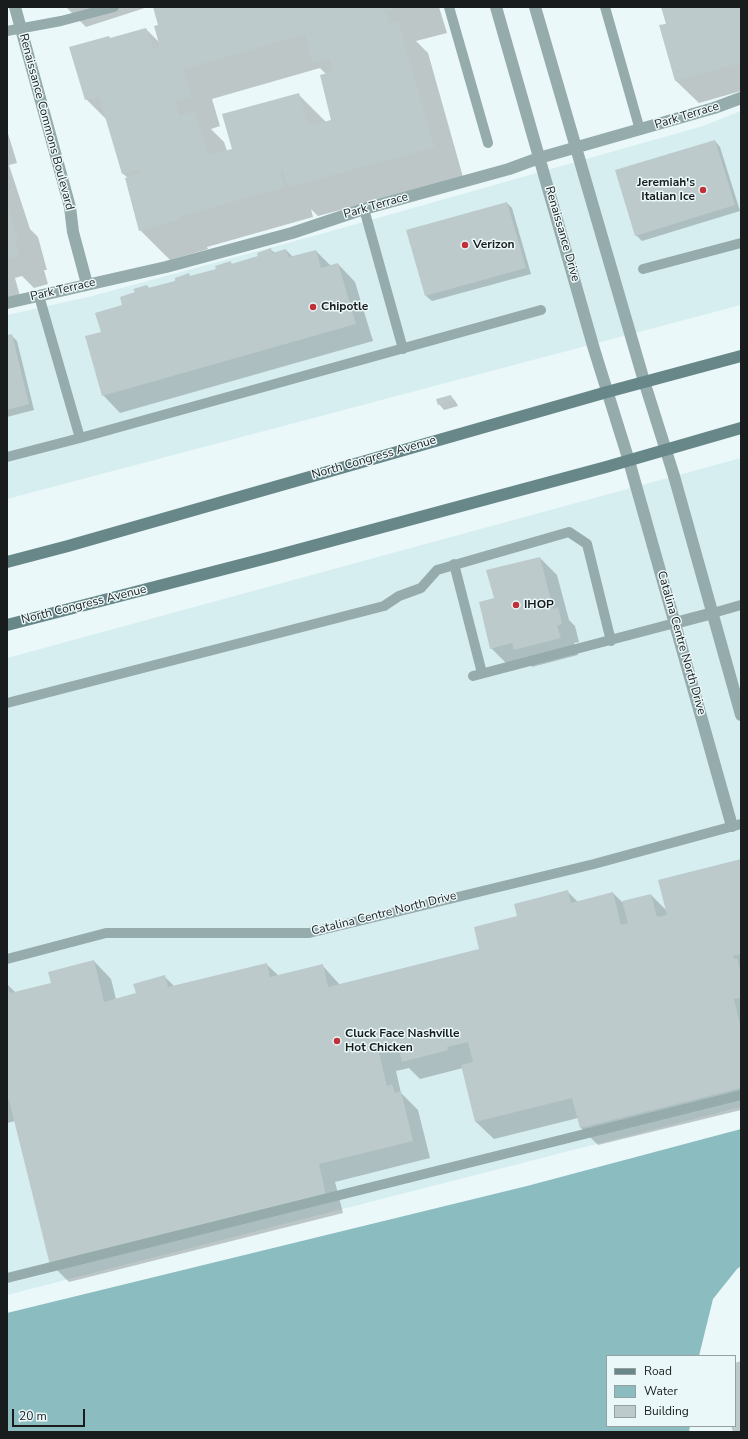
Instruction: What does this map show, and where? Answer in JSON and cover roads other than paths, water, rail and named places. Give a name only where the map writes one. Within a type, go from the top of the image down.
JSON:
[{"type":"main road","name":"North Congress Avenue","points":[[7,562],[68,546],[644,381],[741,356]]},
{"type":"main road","name":"North Congress Avenue","points":[[7,624],[269,558],[741,428]]},
{"type":"street","name":"Renaissance Commons Boulevard","points":[[15,7],[70,207],[73,232],[87,284]]},
{"type":"street","name":"Renaissance Drive","points":[[496,7],[607,392],[629,460]]},
{"type":"street","points":[[535,7],[575,148],[713,613],[741,715]]},
{"type":"street","name":"Park Terrace","points":[[7,303],[173,265],[292,232],[364,209],[509,169],[539,158],[640,130],[741,99]]},
{"type":"street","name":"Catalina Centre North Drive","points":[[629,460],[675,623],[737,825]]},
{"type":"street","points":[[675,623],[713,613]]},
{"type":"lane","points":[[7,31],[61,21],[114,7]]},
{"type":"lane","points":[[449,7],[488,143]]},
{"type":"lane","points":[[604,7],[640,130]]},
{"type":"lane","points":[[364,209],[403,348]]},
{"type":"lane","points":[[642,269],[741,242]]},
{"type":"lane","points":[[38,296],[80,438]]},
{"type":"lane","points":[[7,457],[541,310]]},
{"type":"lane","points":[[7,703],[384,606],[399,596],[421,588],[437,570],[569,532],[587,544],[611,641]]},
{"type":"lane","points":[[454,564],[477,674],[611,641],[675,623]]},
{"type":"lane","points":[[713,613],[741,605]]},
{"type":"lane","name":"Catalina Centre North Drive","points":[[7,959],[106,933],[309,933],[608,860],[737,825]]},
{"type":"lane","points":[[7,1278],[741,1095]]},
{"type":"water","points":[[741,1129],[741,1266],[713,1299],[699,1355],[606,1355],[606,1427],[690,1427],[689,1432],[7,1432],[7,1313],[527,1186]]},
{"type":"place","name":"Jeremiah's Italian Ice","points":[[703,190]]},
{"type":"place","name":"Verizon","points":[[465,245]]},
{"type":"place","name":"Chipotle","points":[[313,307]]},
{"type":"place","name":"IHOP","points":[[516,605]]},
{"type":"place","name":"Cluck Face Nashville Hot Chicken","points":[[337,1041]]}]
